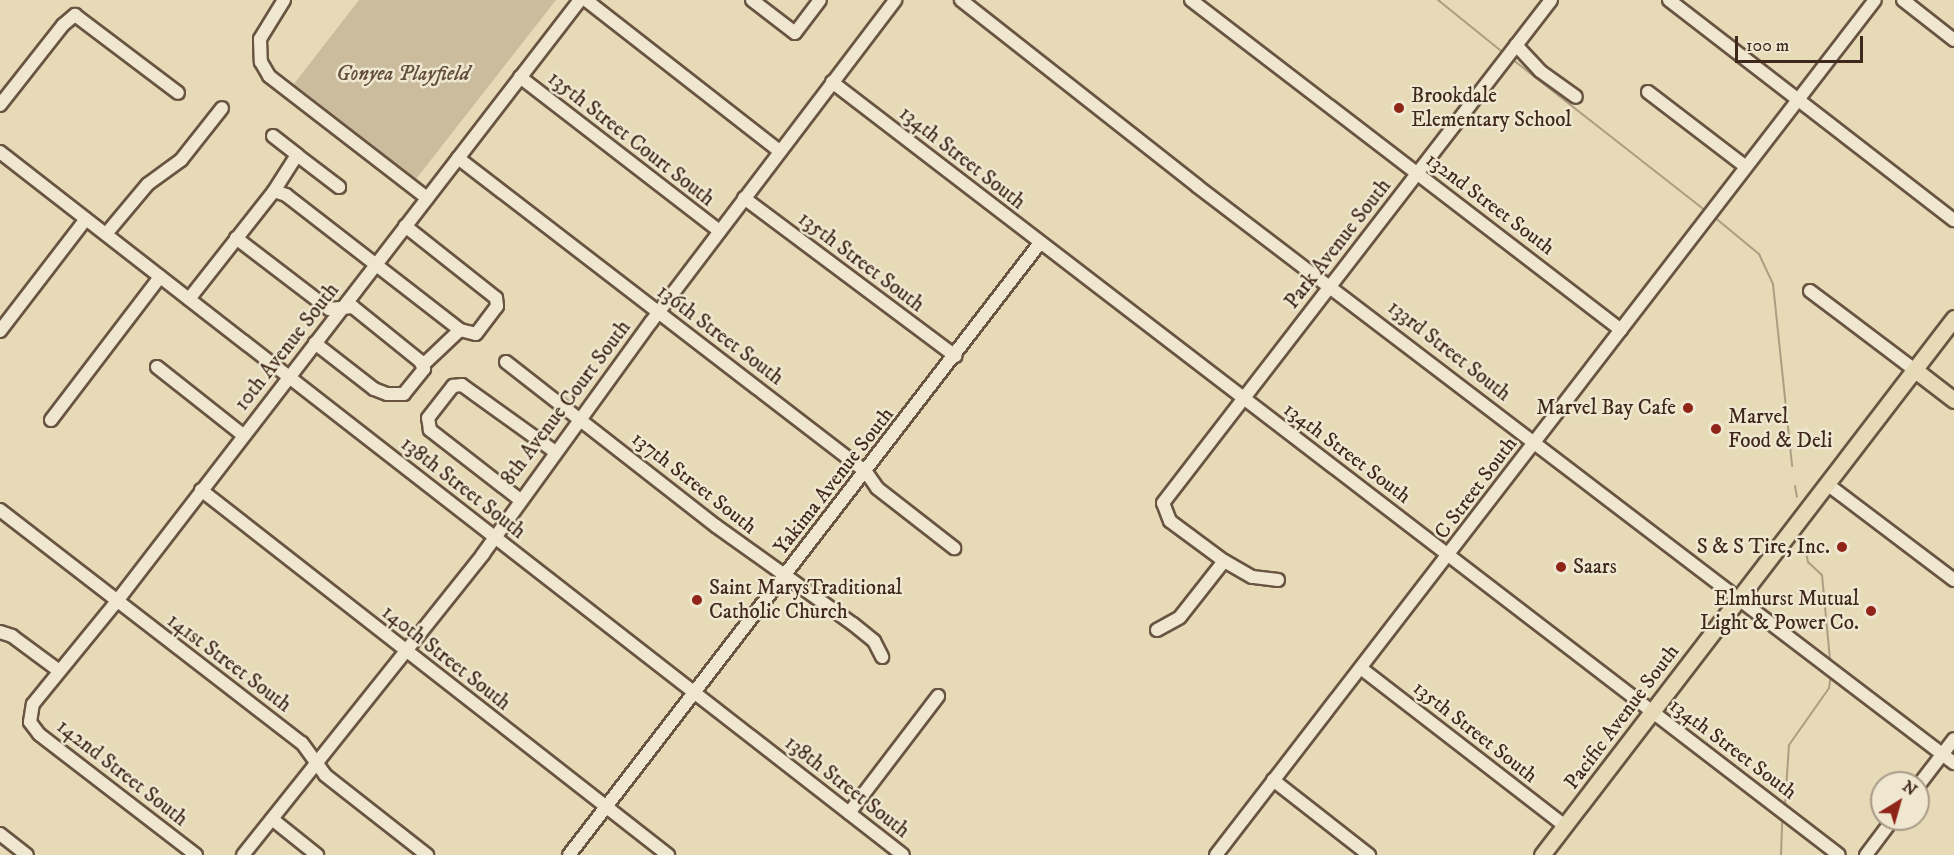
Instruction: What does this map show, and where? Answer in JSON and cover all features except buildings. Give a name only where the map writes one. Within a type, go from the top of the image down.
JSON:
[{"type":"main road","name":"Pacific Avenue South","points":[[1542,855],[1954,318]]},
{"type":"main road","points":[[1915,370],[1954,400]]},
{"type":"street","points":[[284,0],[260,39],[261,59],[276,82],[427,198]]},
{"type":"street","name":"10th Avenue South","points":[[29,718],[33,704],[58,670],[117,601],[580,0]]},
{"type":"street","points":[[586,0],[779,151]]},
{"type":"street","points":[[752,0],[795,33],[820,0]]},
{"type":"street","name":"8th Avenue Court South","points":[[243,855],[483,554],[493,536],[554,451],[779,151],[896,0]]},
{"type":"street","name":"133rd Street South","points":[[961,0],[1954,762]]},
{"type":"street","name":"132nd Street South","points":[[1191,0],[1622,330]]},
{"type":"street","name":"Park Avenue South","points":[[1224,561],[1164,514],[1167,497],[1551,0]]},
{"type":"street","points":[[1669,0],[1954,220]]},
{"type":"street","name":"C Street South","points":[[1216,855],[1362,669],[1875,0]]},
{"type":"street","points":[[1903,0],[1954,40]]},
{"type":"street","points":[[0,105],[63,25],[75,15],[178,93]]},
{"type":"street","points":[[1516,45],[1540,71],[1576,97]]},
{"type":"street","name":"135th Street Court South","points":[[520,77],[719,231]]},
{"type":"street","name":"134th Street South","points":[[832,82],[1839,855]]},
{"type":"street","points":[[1648,92],[1746,167]]},
{"type":"street","points":[[106,234],[148,184],[181,160],[222,108]]},
{"type":"street","points":[[273,136],[339,187]]},
{"type":"street","name":"138th Street South","points":[[0,152],[899,854]]},
{"type":"street","points":[[189,299],[274,191],[297,155]]},
{"type":"street","name":"136th Street South","points":[[458,159],[866,472],[877,488],[954,548]]},
{"type":"street","points":[[274,191],[286,195],[464,333]]},
{"type":"street","name":"135th Street South","points":[[744,198],[955,356]]},
{"type":"street","points":[[0,331],[86,219]]},
{"type":"street","points":[[315,343],[374,389],[387,394],[406,392],[423,364],[464,333],[481,329],[497,306],[496,298],[405,226]]},
{"type":"street","points":[[236,238],[328,309],[353,307],[423,364]]},
{"type":"street","name":"Yakima Avenue South","points":[[569,855],[1040,243]]},
{"type":"street","points":[[51,420],[160,277]]},
{"type":"street","points":[[1810,291],[1915,370]]},
{"type":"street","name":"137th Street South","points":[[506,362],[785,576],[874,641],[882,657]]},
{"type":"street","points":[[157,367],[243,435]]},
{"type":"street","points":[[519,499],[430,430],[428,418],[453,386],[462,385],[554,451]]},
{"type":"street","points":[[1827,483],[1954,580]]},
{"type":"street","name":"140th Street South","points":[[201,490],[668,855]]},
{"type":"street","name":"141st Street South","points":[[0,510],[302,743],[325,775],[427,855]]},
{"type":"street","points":[[1157,630],[1180,617],[1224,561],[1252,577],[1278,580]]},
{"type":"street","points":[[0,632],[12,636],[58,670]]},
{"type":"street","name":"135th Street South","points":[[1362,669],[1564,826]]},
{"type":"street","points":[[849,813],[938,696]]},
{"type":"street","name":"142nd Street South","points":[[29,718],[39,734],[196,855]]},
{"type":"street","points":[[1929,771],[1954,739]]},
{"type":"street","points":[[1273,780],[1369,855]]},
{"type":"street","points":[[272,819],[317,855]]},
{"type":"street","points":[[1866,855],[1884,831]]},
{"type":"street","points":[[0,834],[27,855]]},
{"type":"green space","name":"Gonyea Playfield","points":[[359,0],[556,0],[416,179],[294,84]]},
{"type":"waterway","points":[[1438,0],[1505,54]]},
{"type":"waterway","points":[[1512,59],[1706,211]]},
{"type":"waterway","points":[[1713,216],[1759,254],[1773,284],[1792,466]]},
{"type":"waterway","points":[[1795,486],[1797,497]]},
{"type":"waterway","points":[[1803,540],[1808,562],[1822,575],[1830,659]]},
{"type":"waterway","points":[[1785,805],[1789,745],[1829,688],[1831,676]]},
{"type":"waterway","points":[[1781,855],[1782,820]]},
{"type":"place","name":"Brookdale Elementary School","points":[[1399,108]]},
{"type":"place","name":"Marvel Bay Cafe","points":[[1688,408]]},
{"type":"place","name":"Marvel Food & Deli","points":[[1716,429]]},
{"type":"place","name":"S & S Tire, Inc.","points":[[1842,547]]},
{"type":"place","name":"Saars","points":[[1561,567]]},
{"type":"place","name":"Saint MarysTraditional Catholic Church","points":[[697,600]]},
{"type":"place","name":"Elmhurst Mutual Light & Power Co.","points":[[1871,611]]}]
